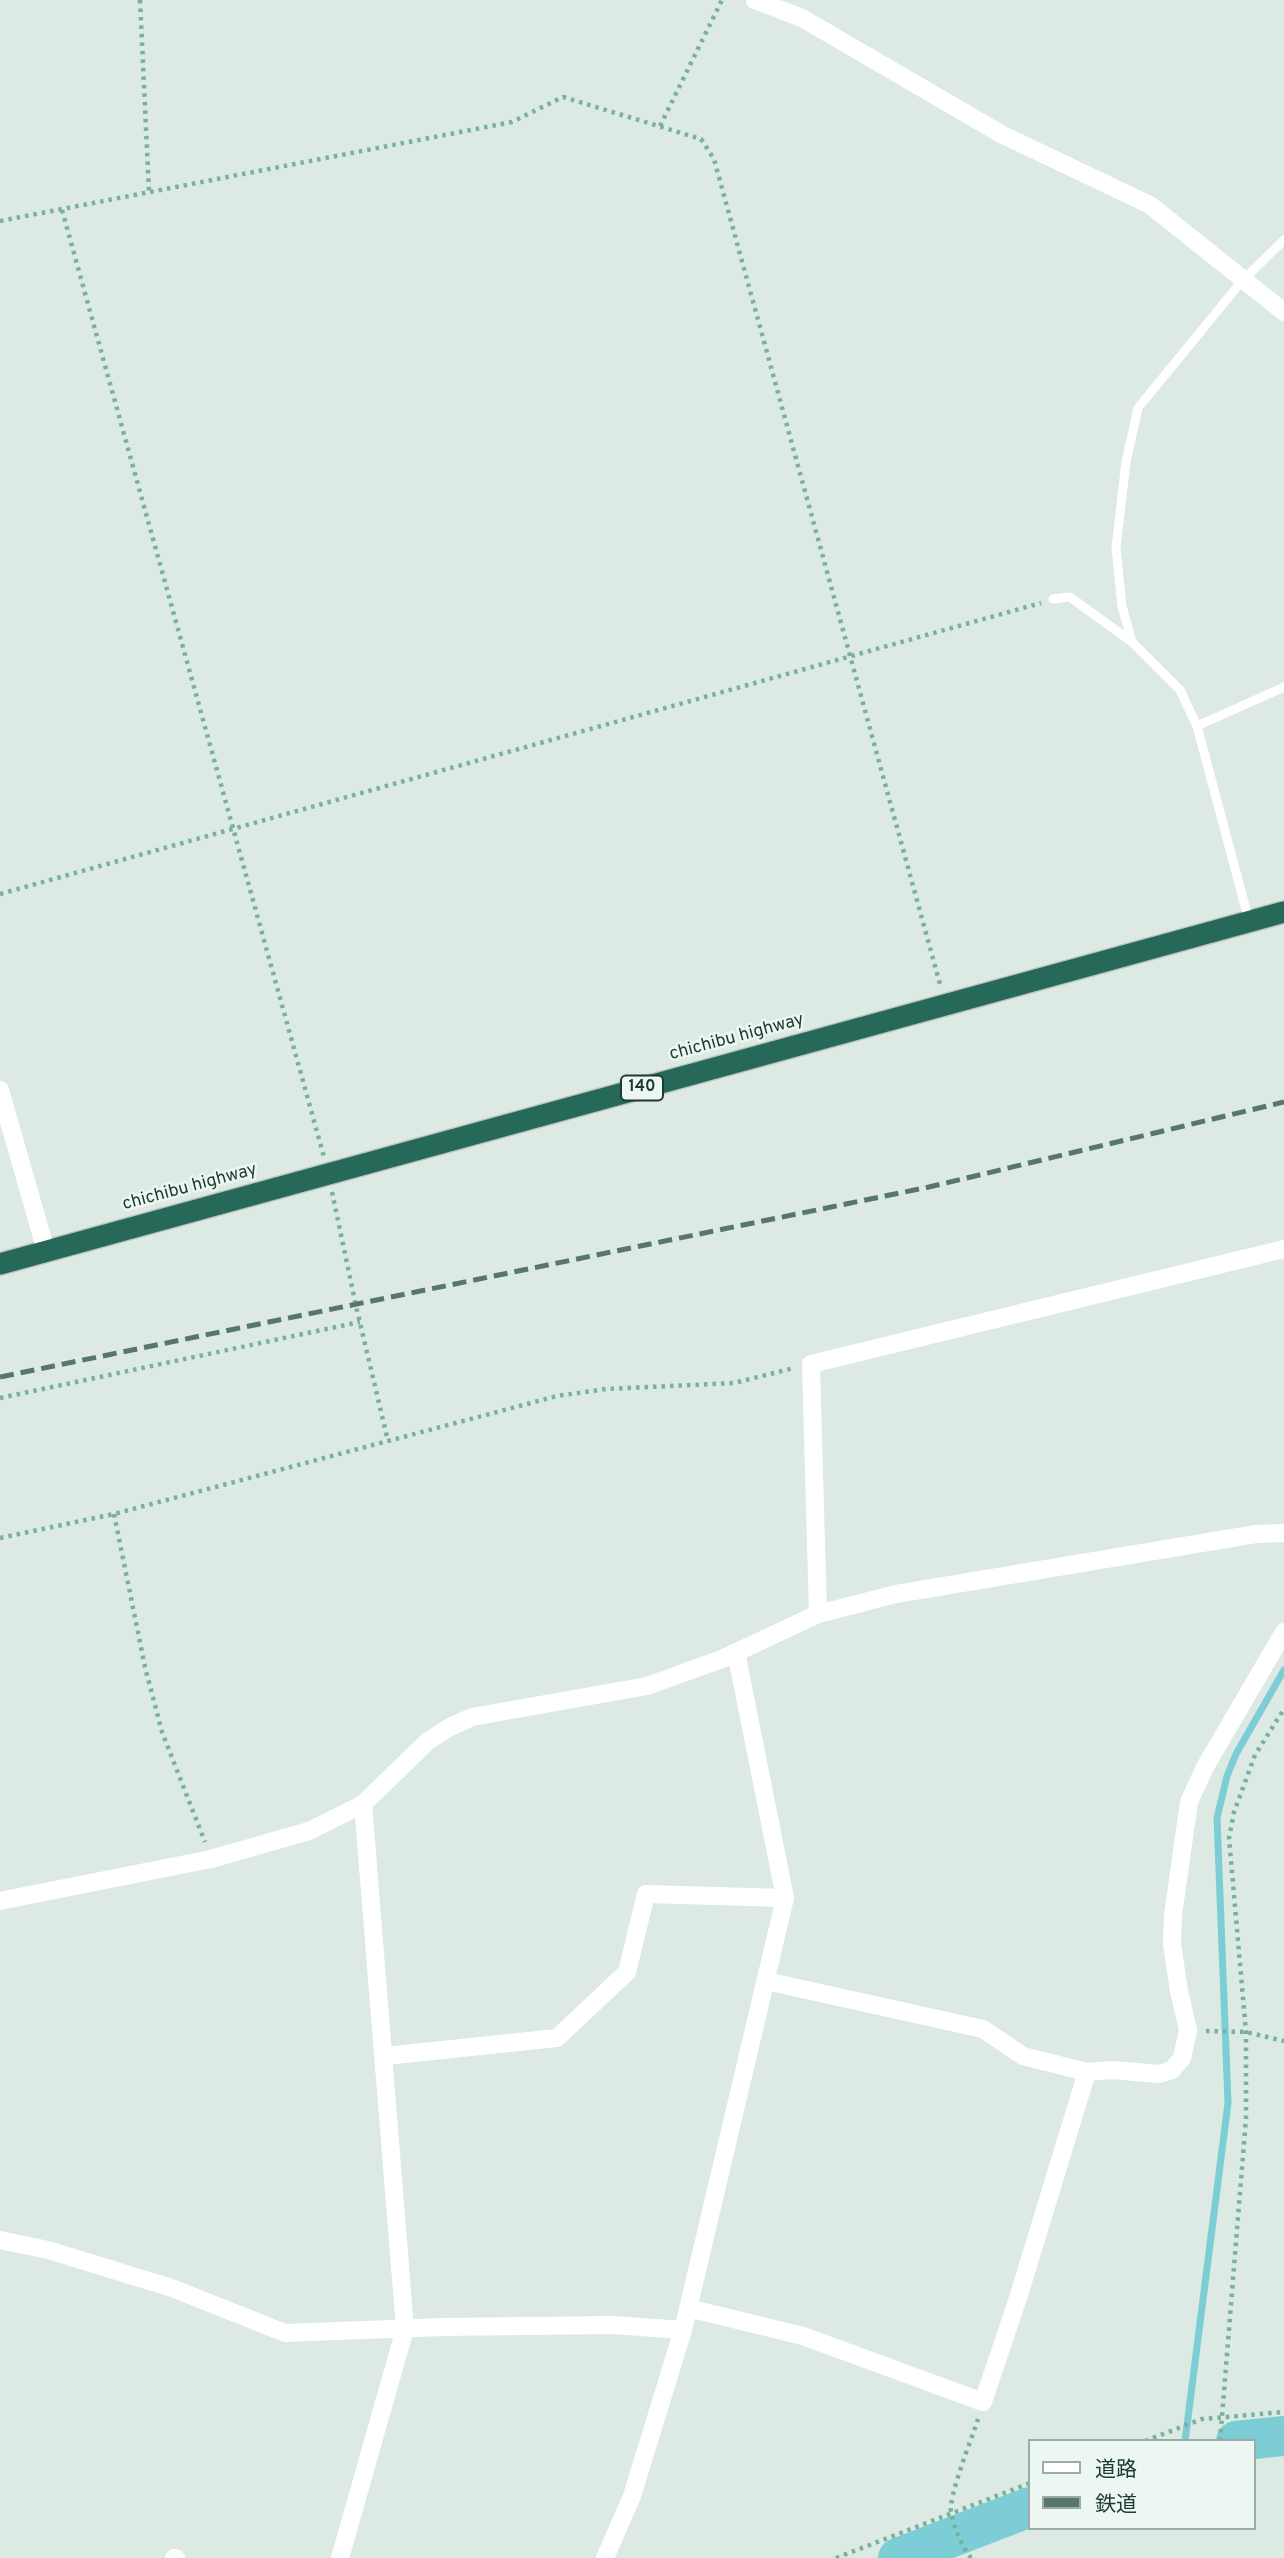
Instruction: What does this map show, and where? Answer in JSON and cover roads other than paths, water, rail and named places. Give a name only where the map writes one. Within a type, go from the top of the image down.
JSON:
[{"type":"highway","name":"chichibu highway","points":[[0,1264],[1284,912]]},
{"type":"street","points":[[755,0],[777,4],[1001,134],[1150,205],[1284,312]]},
{"type":"street","points":[[0,1090],[46,1251]]},
{"type":"street","points":[[818,1614],[811,1364],[1284,1249]]},
{"type":"street","points":[[0,1901],[211,1859],[309,1831],[363,1804],[428,1741],[472,1717],[647,1686],[687,1673],[818,1614],[896,1594],[1256,1534],[1284,1533]]},
{"type":"street","points":[[766,1981],[983,2029],[1023,2056],[1087,2072],[1112,2070],[1159,2074],[1172,2070],[1182,2058],[1188,2030],[1172,1944],[1173,1914],[1189,1802],[1205,1767],[1284,1632]]},
{"type":"street","points":[[605,2558],[632,2496],[683,2330],[785,1898],[736,1652]]},
{"type":"street","points":[[340,2558],[405,2329],[363,1804]]},
{"type":"street","points":[[385,2056],[557,2038],[627,1972],[646,1894],[785,1898]]},
{"type":"street","points":[[688,2308],[803,2336],[983,2402],[1018,2298],[1087,2072]]},
{"type":"street","points":[[0,2240],[48,2250],[172,2288],[285,2333],[613,2325],[683,2330]]},
{"type":"lane","points":[[1132,642],[1122,607],[1116,548],[1126,462],[1138,408],[1242,281],[1284,240]]},
{"type":"lane","points":[[1054,599],[1070,597],[1132,642],[1180,690],[1196,726],[1250,921]]},
{"type":"lane","points":[[1196,726],[1284,687]]},
{"type":"waterway","points":[[1185,2439],[1228,2103],[1217,1818],[1227,1776],[1236,1754],[1284,1670]]},
{"type":"waterway","points":[[1255,2439],[1284,2436]]},
{"type":"waterway","points":[[898,2558],[1028,2508]]},
{"type":"railway","points":[[0,1377],[929,1187],[1284,1102]]}]
